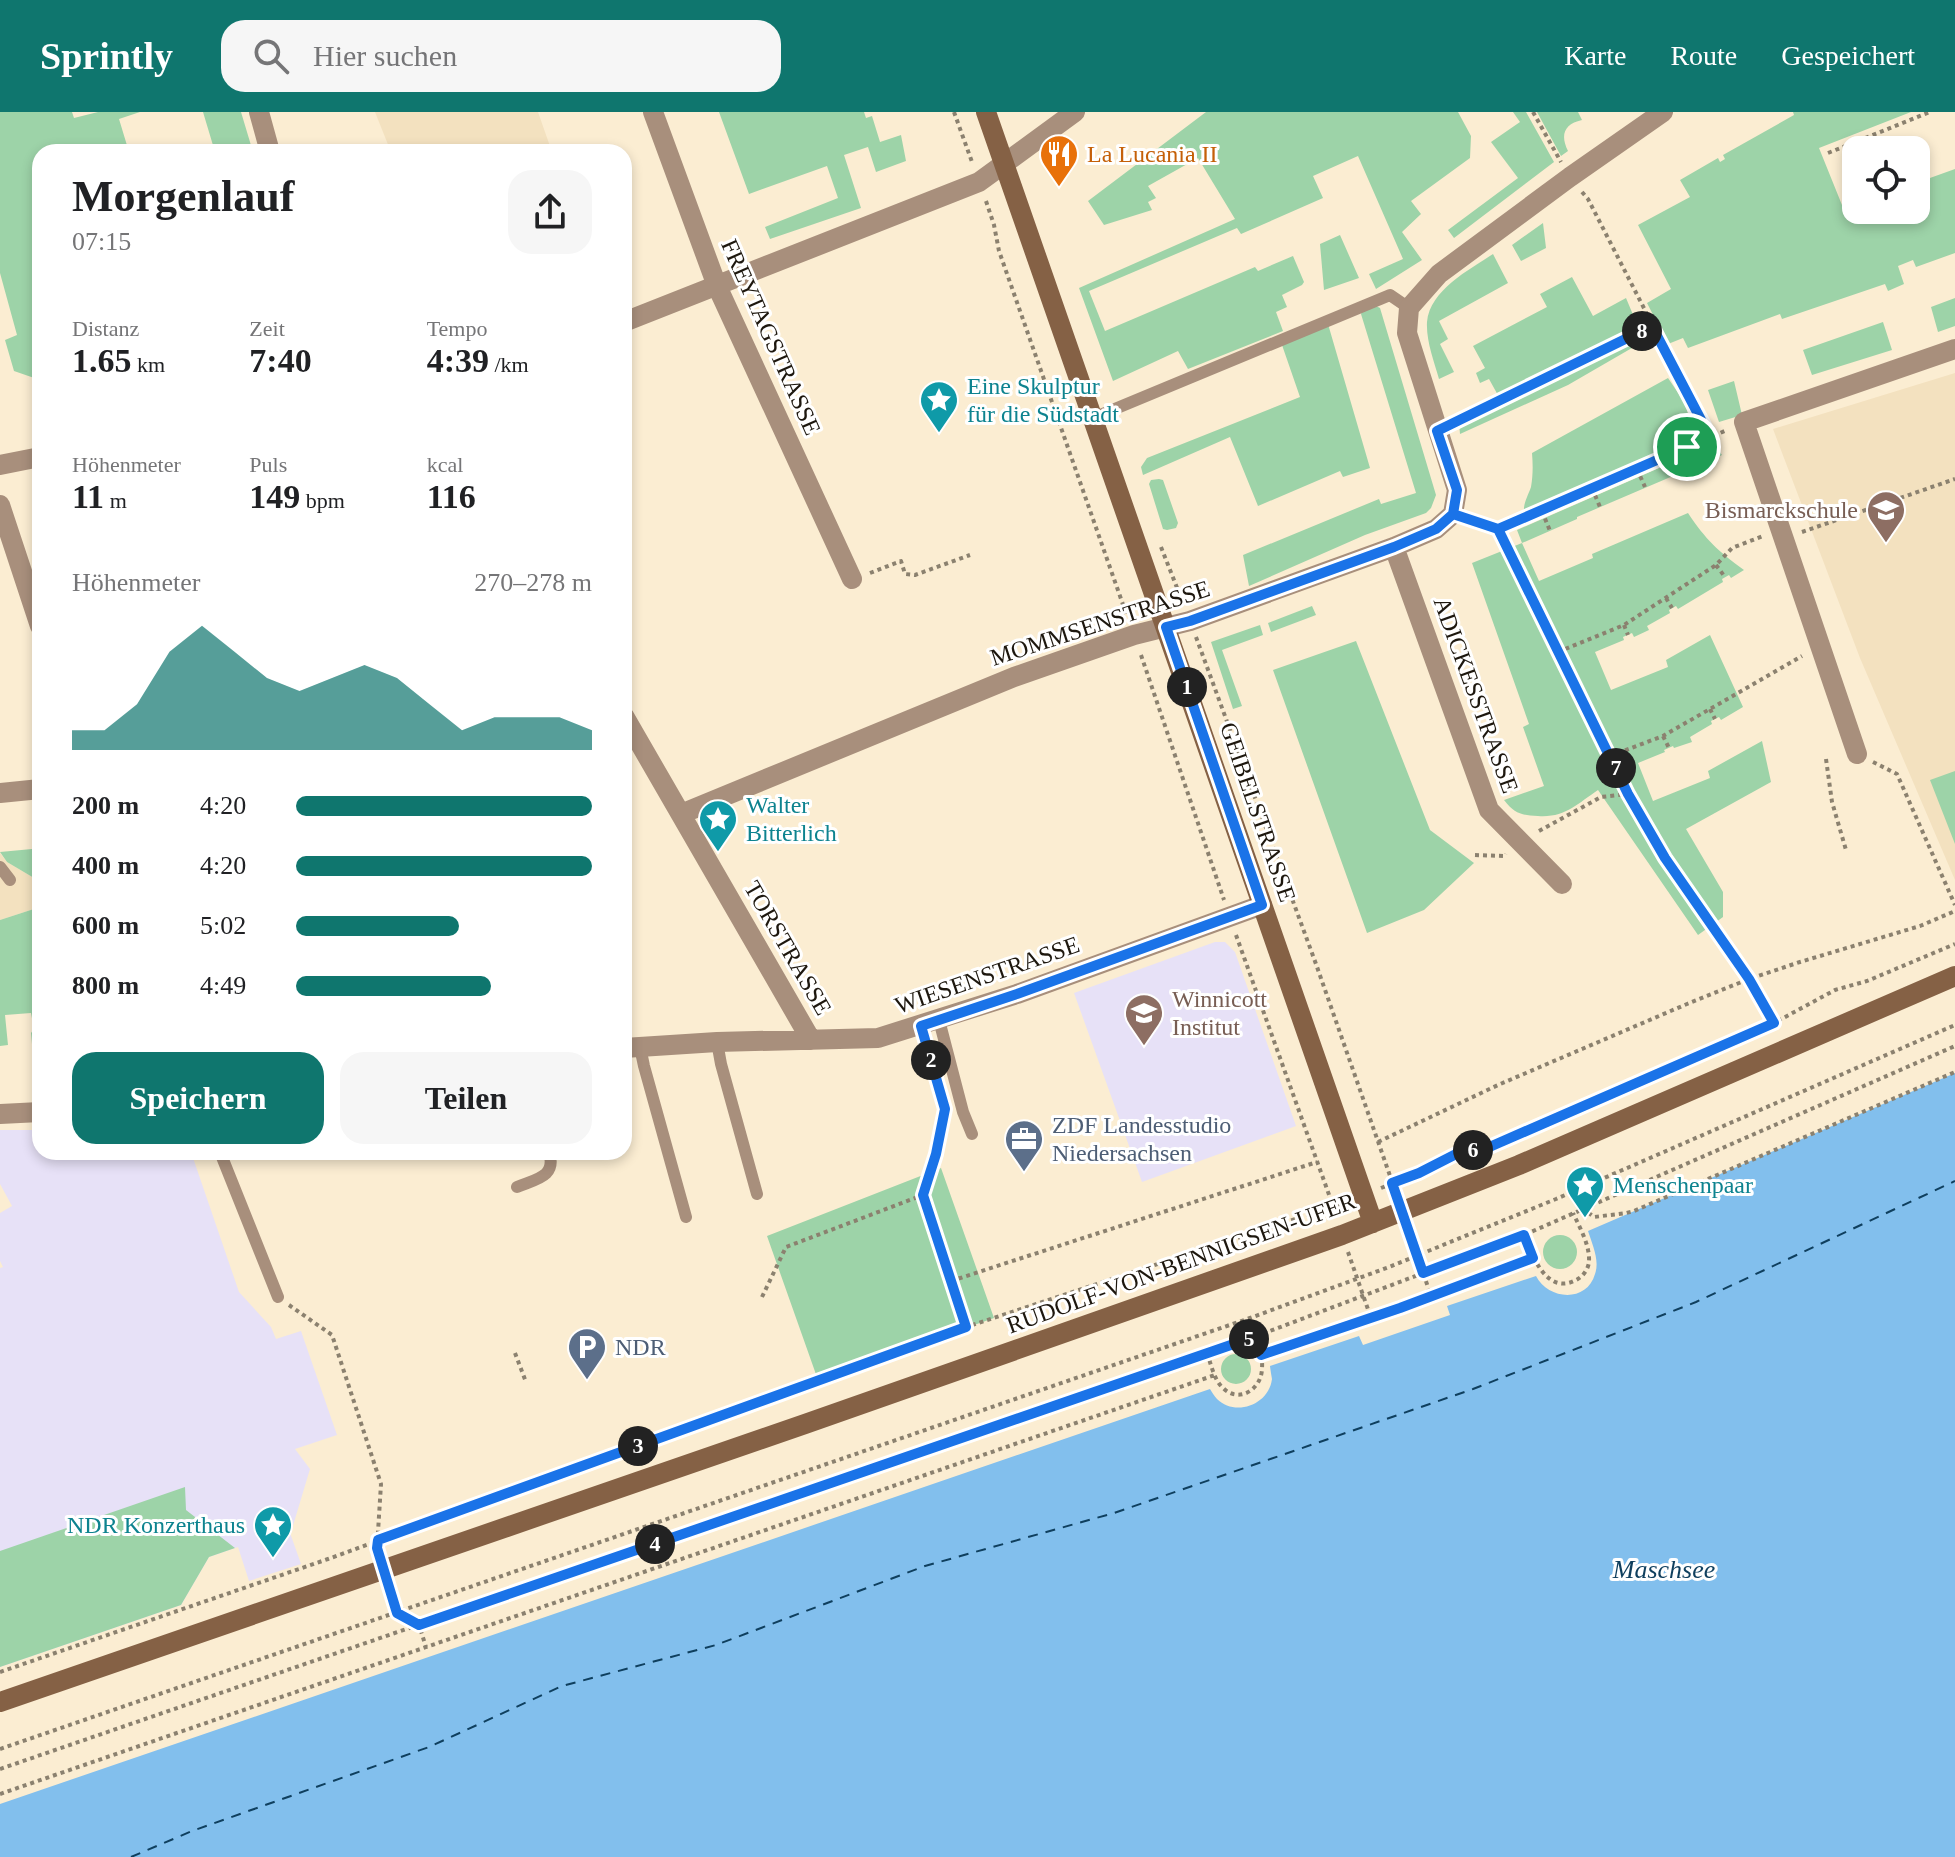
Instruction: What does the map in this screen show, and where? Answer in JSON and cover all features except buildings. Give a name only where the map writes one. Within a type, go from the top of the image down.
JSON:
[{"type":"street","points":[[259,112],[268,144]]},
{"type":"street","name":"FREYTAGSTRASSE","points":[[653,112],[717,286],[852,579]]},
{"type":"street","name":"GEIBELSTRASSE","points":[[986,112],[1373,1223]]},
{"type":"street","points":[[632,319],[979,182],[1075,112]]},
{"type":"street","points":[[1453,514],[1457,490],[1407,333],[1409,308],[1439,274],[1663,112]]},
{"type":"street","points":[[1857,754],[1744,422],[1955,349]]},
{"type":"street","points":[[0,465],[32,459]]},
{"type":"street","points":[[0,505],[32,602]]},
{"type":"street","name":"MOMMSENSTRASSE","points":[[681,814],[1014,677],[1134,635],[1190,621],[1394,547],[1436,529],[1453,514]]},
{"type":"street","name":"ADICKESSTRASSE","points":[[1394,547],[1489,810],[1562,884]]},
{"type":"street","name":"TORSTRASSE","points":[[632,730],[811,1040]]},
{"type":"street","points":[[0,793],[32,790]]},
{"type":"street","name":"WIESENSTRASSE","points":[[632,1047],[878,1038],[1017,994],[1262,905]]},
{"type":"street","name":"RUDOLF-VON-BENNIGSEN-UFER","points":[[0,1702],[1342,1235],[1609,1127],[1955,976]]},
{"type":"street","points":[[0,1114],[32,1112]]},
{"type":"lane","points":[[1093,418],[1390,295],[1409,308]]},
{"type":"lane","points":[[0,867],[10,880]]},
{"type":"lane","points":[[939,1020],[963,1112],[972,1134]]},
{"type":"lane","points":[[717,1042],[757,1194]]},
{"type":"lane","name":"WIESENSTRASSE","points":[[632,1047],[644,1066],[686,1217]]},
{"type":"lane","points":[[223,1160],[278,1297]]},
{"type":"lane","points":[[517,1187],[548,1173],[550,1160]]},
{"type":"path","points":[[954,112],[1229,917],[1371,1318]]},
{"type":"path","points":[[1533,112],[1570,177],[1588,199],[1710,437]]},
{"type":"path","points":[[1828,153],[1930,112]]},
{"type":"path","points":[[1437,431],[1652,326]]},
{"type":"path","points":[[1453,514],[1498,529],[1744,422]]},
{"type":"path","points":[[1687,447],[1695,466]]},
{"type":"path","points":[[1637,469],[1645,487]]},
{"type":"path","points":[[1783,539],[1955,479]]},
{"type":"path","points":[[1592,488],[1600,507]]},
{"type":"path","points":[[1542,510],[1550,531]]},
{"type":"path","points":[[1498,529],[1628,794],[1665,858],[1749,979],[1774,1023]]},
{"type":"path","points":[[1158,539],[1316,964],[1431,1296]]},
{"type":"path","points":[[1558,652],[1624,625],[1716,565],[1732,548],[1751,541]]},
{"type":"path","points":[[852,579],[901,561],[905,574],[915,575],[970,555]]},
{"type":"path","points":[[1716,565],[1725,577]]},
{"type":"path","points":[[1666,598],[1672,608]]},
{"type":"path","points":[[1624,625],[1628,635]]},
{"type":"path","points":[[1610,756],[1663,736],[1790,663]]},
{"type":"path","points":[[1762,680],[1768,688]]},
{"type":"path","points":[[1710,709],[1715,719]]},
{"type":"path","points":[[1663,736],[1669,748]]},
{"type":"path","points":[[1378,1142],[1498,1085],[1749,979],[1920,926],[1955,908],[1897,774],[1857,754]]},
{"type":"path","points":[[1826,759],[1832,802],[1846,850]]},
{"type":"path","points":[[1530,836],[1601,797],[1628,794]]},
{"type":"path","points":[[1475,855],[1505,856]]},
{"type":"path","points":[[0,1672],[328,1559],[966,1327],[1333,1207],[1419,1173],[1462,1151],[1483,1150],[1774,1023],[1835,990],[1867,981],[1955,944]]},
{"type":"path","points":[[0,1749],[1357,1279],[1556,1199],[1955,1025]]},
{"type":"path","points":[[0,1769],[1254,1337],[1524,1235],[1955,1046]]},
{"type":"path","points":[[1582,1208],[1594,1217],[1634,1211],[1955,1072]]},
{"type":"path","points":[[945,1109],[936,1154],[923,1195],[966,1327]]},
{"type":"path","points":[[951,1281],[1317,1162]]},
{"type":"path","points":[[762,1297],[786,1247],[923,1195]]},
{"type":"path","points":[[1524,1235],[1533,1258],[1547,1278],[1572,1283],[1583,1275],[1589,1263],[1586,1242],[1573,1213]]},
{"type":"path","points":[[1261,1355],[1533,1258]]},
{"type":"path","points":[[278,1297],[332,1335],[381,1484],[377,1548],[397,1613],[419,1625],[426,1647]]},
{"type":"path","points":[[1207,1353],[1221,1387],[1232,1395],[1244,1394],[1253,1390],[1261,1379],[1263,1366],[1254,1337]]},
{"type":"path","points":[[515,1353],[526,1382]]},
{"type":"path","points":[[0,1794],[1215,1375]]},
{"type":"shaded area","points":[[375,112],[538,112],[549,144],[388,144]]},
{"type":"shaded area","name":"Bismarckschule","points":[[1955,373],[1955,880],[1860,658],[1773,429]]},
{"type":"shaded area","points":[[0,853],[7,862],[32,877],[32,910],[0,920]]},
{"type":"shaded area","name":"Winnicott Institut","points":[[1215,942],[1225,942],[1235,952],[1296,1126],[1142,1182],[1074,993]]},
{"type":"shaded area","points":[[0,1130],[32,1130],[32,1160],[194,1160],[239,1292],[271,1327],[276,1339],[301,1331],[337,1435],[295,1449],[310,1469],[292,1529],[289,1530],[301,1564],[249,1581],[238,1547],[209,1557],[181,1605],[0,1667],[0,1268],[3,1267],[0,1261],[0,1213],[12,1206],[0,1184]]},
{"type":"green space","points":[[0,112],[72,112],[74,118],[98,112],[140,112],[119,119],[127,144],[32,144],[32,377],[14,371],[5,340],[17,335],[0,273]]},
{"type":"green space","points":[[203,112],[241,112],[251,144],[213,144]]},
{"type":"green space","points":[[719,112],[864,112],[866,118],[872,116],[880,142],[901,135],[906,161],[876,172],[868,147],[844,155],[861,208],[770,239],[765,227],[838,198],[827,166],[749,194]]},
{"type":"green space","points":[[1206,112],[1458,112],[1471,136],[1470,158],[1411,201],[1421,214],[1402,232],[1422,260],[1376,289],[1369,274],[1403,259],[1358,156],[1313,176],[1323,198],[1241,234],[1237,228],[1089,291],[1105,331],[1255,267],[1258,271],[1293,256],[1304,282],[1282,295],[1287,307],[1276,312],[1283,331],[1188,369],[1178,351],[1113,381],[1079,288],[1235,219],[1198,158],[1148,186],[1156,198],[1148,202],[1152,210],[1104,225],[1088,201]]},
{"type":"green space","points":[[1513,112],[1526,112],[1554,162],[1454,238],[1448,230],[1518,178],[1491,142],[1520,122]]},
{"type":"green space","points":[[1537,112],[1578,112],[1582,120],[1571,124],[1565,131],[1568,151],[1561,156]]},
{"type":"green space","points":[[1793,112],[1911,112],[1850,136],[1842,136],[1842,139],[1819,148],[1842,205],[1842,224],[1930,224],[1930,178],[1955,169],[1955,253],[1916,267],[1913,260],[1898,266],[1904,284],[1888,291],[1885,284],[1782,319],[1780,314],[1688,348],[1683,338],[1668,344],[1647,303],[1671,289],[1638,225],[1690,197],[1680,180],[1718,158],[1720,162],[1725,159],[1723,155],[1794,115]]},
{"type":"green space","points":[[1543,223],[1546,248],[1521,261],[1512,245]]},
{"type":"green space","points":[[1340,235],[1359,278],[1324,290],[1320,244]]},
{"type":"green space","points":[[1493,254],[1508,283],[1439,321],[1448,339],[1440,344],[1454,372],[1439,379],[1428,336],[1430,311],[1435,300],[1452,282]]},
{"type":"green space","points":[[1572,277],[1593,316],[1626,298],[1644,341],[1568,385],[1460,434],[1459,423],[1499,397],[1489,379],[1480,383],[1476,373],[1485,368],[1473,346],[1547,307],[1540,294]]},
{"type":"green space","points":[[1955,298],[1955,326],[1938,332],[1931,307]]},
{"type":"green space","points":[[1376,306],[1380,308],[1436,495],[1431,508],[1426,513],[1365,535],[1249,586],[1243,555],[1379,499],[1381,504],[1416,493],[1361,314]]},
{"type":"green space","points":[[1883,322],[1892,350],[1812,375],[1803,350]]},
{"type":"green space","points":[[1328,324],[1370,468],[1343,477],[1340,471],[1258,506],[1230,437],[1143,475],[1141,467],[1147,458],[1300,397],[1282,345]]},
{"type":"green space","points":[[1668,378],[1684,402],[1689,418],[1679,444],[1524,513],[1532,483],[1532,453]]},
{"type":"green space","points":[[1734,381],[1742,415],[1719,422],[1708,390]]},
{"type":"green space","points":[[1714,444],[1722,455],[1577,517],[1522,543],[1517,530]]},
{"type":"green space","points":[[1151,480],[1163,480],[1178,523],[1176,528],[1163,529],[1149,484]]},
{"type":"green space","points":[[1688,513],[1713,544],[1744,570],[1731,578],[1729,575],[1722,579],[1723,582],[1678,609],[1676,606],[1669,610],[1670,613],[1647,626],[1649,630],[1634,637],[1632,633],[1623,637],[1624,640],[1595,652],[1611,690],[1668,667],[1666,660],[1710,635],[1743,707],[1721,720],[1719,717],[1711,721],[1712,724],[1690,737],[1692,742],[1673,746],[1638,763],[1653,801],[1710,778],[1708,771],[1762,741],[1771,782],[1686,829],[1723,892],[1723,917],[1698,935],[1598,790],[1570,809],[1547,816],[1519,813],[1504,800],[1544,786],[1523,727],[1529,724],[1472,563],[1522,543],[1539,581],[1593,558],[1592,554]]},
{"type":"green space","points":[[1312,606],[1316,615],[1271,632],[1268,623]]},
{"type":"green space","points":[[1260,625],[1263,635],[1222,650],[1242,706],[1233,709],[1211,642]]},
{"type":"green space","points":[[1356,641],[1430,830],[1474,863],[1424,910],[1367,933],[1273,670]]},
{"type":"green space","points":[[1955,771],[1955,844],[1930,780]]},
{"type":"green space","points":[[32,849],[32,877],[7,862],[0,852]]},
{"type":"green space","points":[[32,910],[32,1018],[31,1013],[5,1015],[8,1045],[0,1046],[0,920]]},
{"type":"green space","points":[[941,1168],[994,1318],[818,1380],[767,1236]]},
{"type":"green space","points":[[1560,1235],[1572,1240],[1577,1252],[1572,1264],[1560,1269],[1548,1264],[1543,1252],[1548,1240]]},
{"type":"green space","points":[[1236,1354],[1242,1355],[1250,1363],[1250,1375],[1242,1383],[1236,1384],[1230,1383],[1222,1375],[1221,1369],[1222,1363],[1230,1355]]},
{"type":"green space","points":[[185,1487],[186,1510],[235,1548],[209,1557],[181,1605],[0,1667],[0,1551]]},
{"type":"water","name":"Maschsee","points":[[1955,1073],[1955,1857],[0,1857],[0,1804],[1210,1389],[1224,1404],[1250,1406],[1265,1396],[1270,1388],[1270,1366],[1359,1336],[1363,1345],[1450,1315],[1447,1306],[1536,1276],[1549,1290],[1558,1294],[1576,1294],[1591,1283],[1596,1269],[1595,1252],[1588,1231]]},
{"type":"ferry route","points":[[131,1857],[192,1831],[429,1747],[562,1686],[716,1645],[925,1566],[1114,1513],[1473,1389],[1696,1302],[1955,1181]]},
{"type":"place","name":"La Lucania II","points":[[1059,188]]},
{"type":"place","name":"Eine Skulptur für die Südstadt","points":[[939,434]]},
{"type":"place","name":"Bismarckschule","points":[[1886,544]]},
{"type":"place","name":"Walter Bitterlich","points":[[718,853]]},
{"type":"place","name":"Winnicott Institut","points":[[1144,1047]]},
{"type":"place","name":"ZDF Landesstudio Niedersachsen","points":[[1024,1173]]},
{"type":"place","name":"Menschenpaar","points":[[1585,1219]]},
{"type":"place","name":"NDR","points":[[587,1381]]},
{"type":"place","name":"NDR Konzerthaus","points":[[273,1559]]},
{"type":"route","points":[[1687,447],[1498,529],[1453,514],[1436,529],[1394,547],[1166,627],[1262,905],[921,1026],[945,1109],[936,1154],[923,1195],[966,1327],[378,1540],[377,1548],[397,1613],[419,1625],[1254,1337],[1261,1355],[1400,1308],[1533,1258],[1524,1235],[1423,1273],[1392,1183],[1462,1151],[1483,1150],[1774,1023],[1749,979],[1665,858],[1628,794],[1498,529],[1453,514],[1457,490],[1437,431],[1652,326],[1710,437],[1687,447]]}]
